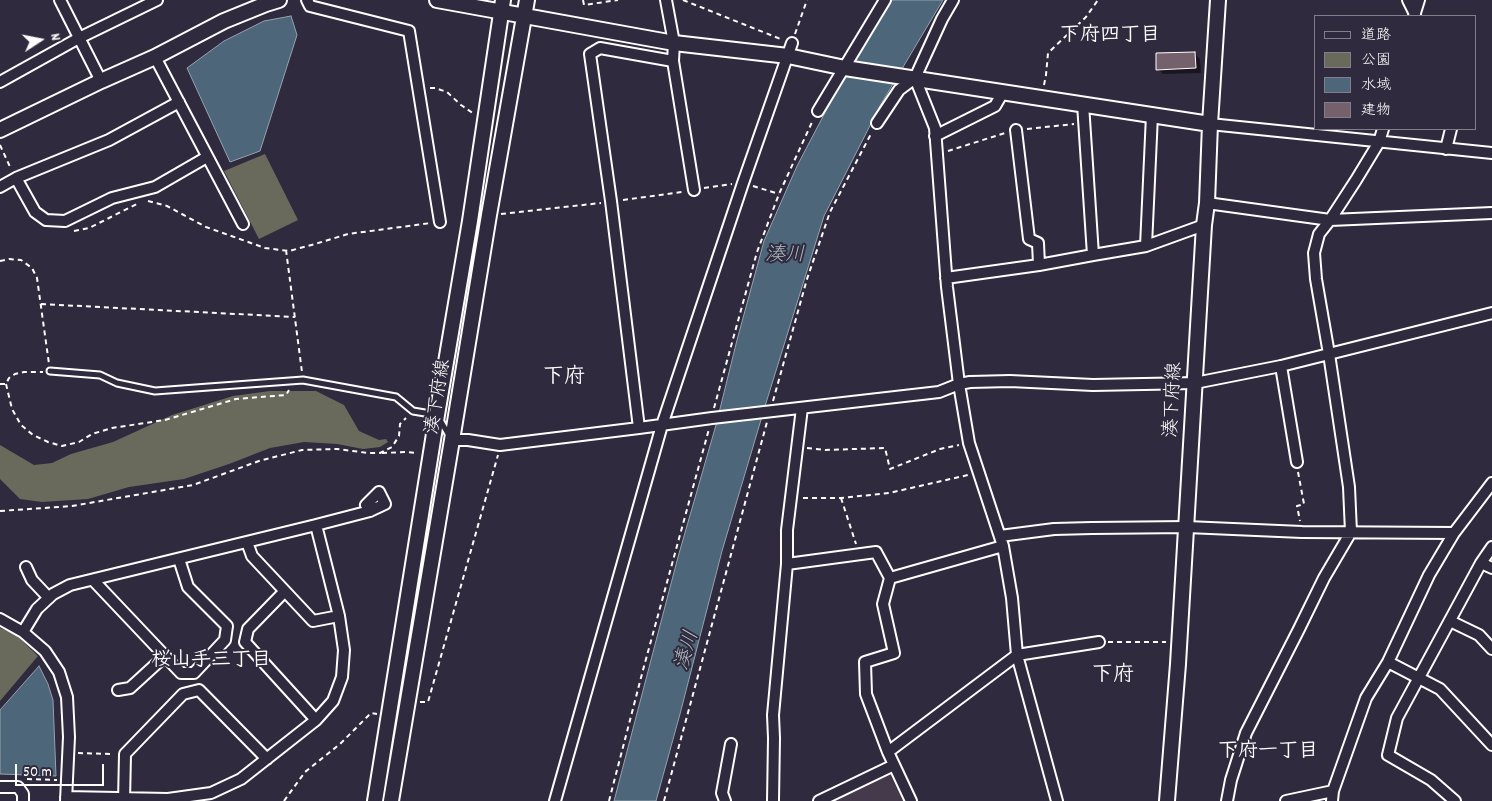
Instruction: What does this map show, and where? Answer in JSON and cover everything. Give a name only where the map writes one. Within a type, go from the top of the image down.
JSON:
[{"type":"main road","points":[[0,130],[155,57],[224,21],[279,0]]},
{"type":"main road","points":[[437,0],[503,6],[525,17],[674,42],[790,49],[844,68],[1210,124]]},
{"type":"main road","name":"湊下府線","points":[[391,801],[527,0]]},
{"type":"main road","name":"湊下府線","points":[[1167,801],[1187,527],[1218,0]]},
{"type":"main road","name":"湊下府線","points":[[375,801],[436,416],[470,221],[503,6]]},
{"type":"street","points":[[60,0],[101,81]]},
{"type":"street","points":[[0,82],[79,38],[157,0]]},
{"type":"street","points":[[307,0],[310,6],[409,31],[440,222]]},
{"type":"street","points":[[666,0],[674,42],[673,61],[694,190]]},
{"type":"street","points":[[818,111],[885,0]]},
{"type":"street","points":[[877,122],[899,90],[915,78],[938,27],[953,0]]},
{"type":"street","points":[[1408,0],[1415,15]]},
{"type":"street","points":[[1415,15],[1419,0]]},
{"type":"street","points":[[639,428],[611,202],[590,54],[600,48],[673,61]]},
{"type":"street","points":[[555,801],[662,425],[790,49]]},
{"type":"street","points":[[155,57],[243,224]]},
{"type":"street","points":[[915,78],[934,128],[946,278],[958,384],[968,443],[1001,541],[1012,598],[1017,655],[1057,801]]},
{"type":"street","points":[[935,136],[995,106],[1003,92]]},
{"type":"street","points":[[0,187],[16,178],[109,140],[179,102]]},
{"type":"street","points":[[1083,104],[1092,255]]},
{"type":"street","points":[[1146,246],[1152,115]]},
{"type":"street","points":[[1210,124],[1492,153]]},
{"type":"street","points":[[1016,130],[1029,239],[1038,243],[1039,265]]},
{"type":"street","points":[[1227,801],[1231,780],[1246,733],[1324,578],[1351,532],[1349,487],[1316,279],[1314,253],[1319,234],[1356,180],[1379,142],[1383,130]]},
{"type":"street","points":[[1446,148],[1451,130]]},
{"type":"street","points":[[16,178],[35,212],[46,220],[65,221],[112,198],[156,187],[207,157]]},
{"type":"street","points":[[1206,203],[1330,220],[1492,213]]},
{"type":"street","points":[[946,278],[1039,265],[1146,246],[1204,225]]},
{"type":"street","points":[[452,440],[468,440],[500,445],[939,392],[958,384],[970,382],[1010,381],[1093,385],[1195,383],[1281,366],[1492,313]]},
{"type":"street","points":[[1281,366],[1296,462]]},
{"type":"street","points":[[773,801],[773,716],[787,564],[786,530],[802,408]]},
{"type":"street","points":[[1286,801],[1332,796],[1366,698],[1388,662],[1429,575],[1454,533],[1492,483]]},
{"type":"street","points":[[23,632],[36,609],[53,594],[70,585],[370,511]]},
{"type":"street","points":[[0,619],[23,632],[45,651],[59,672],[68,697],[66,799],[168,799],[211,793],[241,780],[316,720],[333,701],[342,677],[344,650],[339,616],[316,525]]},
{"type":"street","points":[[890,578],[1001,541],[1054,529],[1187,527],[1302,532],[1454,533]]},
{"type":"street","points":[[247,542],[252,556],[313,621],[339,616]]},
{"type":"street","points":[[1449,799],[1431,780],[1388,755],[1397,718],[1481,562],[1492,547]]},
{"type":"street","points":[[787,564],[876,552],[890,578],[883,604],[894,653],[864,662],[866,694],[871,712],[911,801]]},
{"type":"street","points":[[93,580],[181,673],[194,672],[225,640],[227,626],[188,587],[179,559]]},
{"type":"street","points":[[1481,562],[1492,568]]},
{"type":"street","points":[[26,567],[32,580],[49,598]]},
{"type":"street","points":[[285,591],[248,629],[245,642],[316,720]]},
{"type":"street","points":[[1450,621],[1479,635],[1492,649]]},
{"type":"street","points":[[888,752],[1017,655],[1099,642]]},
{"type":"street","points":[[118,690],[130,688],[165,656]]},
{"type":"street","points":[[1388,662],[1440,690],[1492,745]]},
{"type":"street","points":[[124,799],[125,754],[183,694],[199,690],[266,759]]},
{"type":"street","points":[[725,801],[722,792],[731,744]]},
{"type":"street","points":[[820,801],[894,765]]},
{"type":"street","points":[[0,787],[18,787],[23,794],[23,801]]},
{"type":"lane","points":[[50,371],[100,374],[117,383],[155,391],[303,380],[396,397],[413,411],[436,416],[452,440]]},
{"type":"path","points":[[583,0],[584,6],[618,0]]},
{"type":"path","points":[[683,0],[790,49],[807,0]]},
{"type":"path","points":[[1042,98],[1048,53],[1086,17],[1098,0]]},
{"type":"path","points":[[418,88],[435,88],[447,92],[471,113],[486,117]]},
{"type":"path","points":[[609,801],[645,661],[757,252],[779,194],[818,111]]},
{"type":"path","points":[[664,801],[807,279],[830,212],[877,122]]},
{"type":"path","points":[[0,145],[16,178]]},
{"type":"path","points":[[489,215],[611,202],[743,183],[779,194]]},
{"type":"path","points":[[286,250],[303,380]]},
{"type":"path","points":[[0,261],[9,259],[21,260],[32,268],[37,278],[50,371],[24,372],[9,378],[6,384],[12,409],[21,425],[33,435],[48,442],[62,446],[79,442],[92,434],[112,428],[165,420],[236,399],[286,395],[293,381]]},
{"type":"path","points":[[41,304],[295,317]]},
{"type":"path","points":[[0,384],[6,384]]},
{"type":"path","points":[[380,453],[392,447],[399,436],[400,424],[413,411]]},
{"type":"path","points":[[797,446],[825,450],[885,448],[890,469],[940,449],[968,443]]},
{"type":"path","points":[[407,703],[428,702],[500,445]]},
{"type":"path","points":[[0,515],[1,511],[72,506],[193,485],[260,461],[302,450],[337,449],[368,453],[406,452],[422,454]]},
{"type":"path","points":[[1296,462],[1304,504],[1297,506],[1302,532]]},
{"type":"path","points":[[791,497],[842,498],[889,494],[978,473]]},
{"type":"path","points":[[842,498],[859,554]]},
{"type":"path","points":[[1099,642],[1179,642]]},
{"type":"path","points":[[284,801],[305,772],[340,744],[371,713],[389,717]]},
{"type":"path","points":[[68,753],[125,754]]},
{"type":"path","points":[[19,779],[67,780]]},
{"type":"shaded area","points":[[889,773],[904,801],[834,801]]},
{"type":"green space","points":[[265,154],[298,220],[259,239],[224,171]]},
{"type":"green space","points":[[270,391],[316,391],[344,405],[359,431],[379,440],[386,439],[388,442],[380,447],[363,449],[337,444],[304,442],[270,448],[184,479],[129,487],[88,499],[42,502],[20,499],[0,479],[0,445],[34,465],[52,463],[71,454],[113,442],[172,415],[233,396]]},
{"type":"green space","points":[[0,628],[15,634],[38,656],[0,701]]},
{"type":"water","name":"湊川","points":[[892,0],[943,0],[881,104],[824,216],[722,551],[656,801],[614,801],[764,241],[797,166],[840,84]]},
{"type":"water","points":[[291,16],[297,35],[260,151],[230,162],[187,68],[224,41],[264,21]]},
{"type":"water","points":[[39,666],[53,700],[56,776],[0,774],[0,710]]},
{"type":"building","points":[[1195,52],[1196,68],[1156,70],[1156,53]]},
{"type":"district","name":"下府四丁目","points":[[1110,37]]},
{"type":"district","name":"下府","points":[[564,379]]},
{"type":"district","name":"桜山手三丁目","points":[[211,662]]},
{"type":"district","name":"下府","points":[[1113,677]]},
{"type":"district","name":"下府一丁目","points":[[1268,753]]}]
